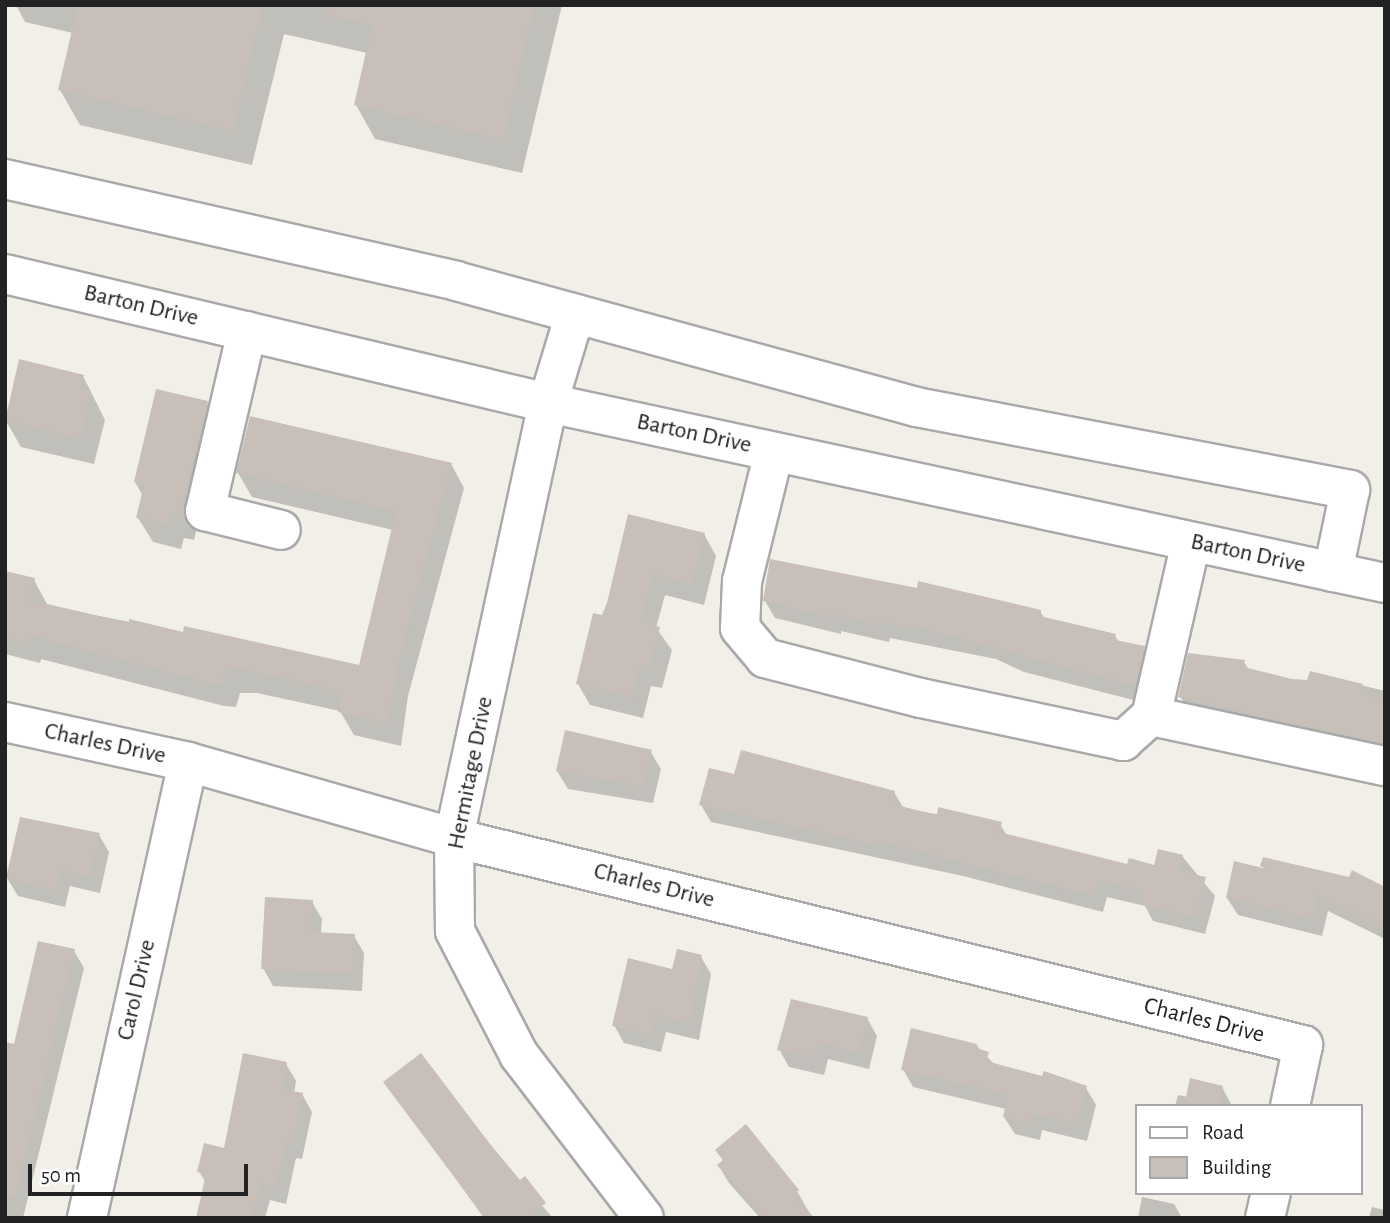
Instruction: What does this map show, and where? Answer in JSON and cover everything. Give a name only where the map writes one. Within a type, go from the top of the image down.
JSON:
[{"type":"street","points":[[5,179],[456,281],[916,407],[1350,490],[1333,572]]},
{"type":"street","name":"Barton Drive","points":[[5,274],[548,402],[1385,583]]},
{"type":"street","name":"Hermitage Drive","points":[[575,314],[548,402],[454,838],[455,931],[519,1055],[644,1218]]},
{"type":"street","points":[[247,331],[205,511],[281,530]]},
{"type":"street","points":[[774,452],[742,581],[740,628],[765,658],[920,698],[1123,741],[1151,716],[1191,542]]},
{"type":"street","points":[[1151,716],[1385,766]]},
{"type":"street","name":"Charles Drive","points":[[5,722],[188,762],[454,838],[1303,1045],[1290,1104]]},
{"type":"street","name":"Carol Drive","points":[[87,1218],[188,762]]},
{"type":"street","points":[[1265,1218],[1271,1195]]},
{"type":"building","points":[[78,5],[263,5],[233,131],[58,90]]},
{"type":"building","points":[[327,5],[534,5],[503,140],[354,105],[372,25],[326,15]]},
{"type":"building","points":[[19,359],[84,375],[80,390],[91,392],[80,439],[5,421]]},
{"type":"building","points":[[156,389],[208,401],[180,516],[170,514],[168,525],[136,518],[144,485],[134,482]]},
{"type":"building","points":[[250,416],[452,463],[395,675],[398,675],[387,723],[338,712],[343,692],[242,669],[226,669],[223,683],[209,683],[28,635],[26,643],[5,638],[5,571],[35,578],[30,600],[129,623],[129,619],[183,632],[184,626],[359,665],[396,511],[236,473]]},
{"type":"building","points":[[628,514],[705,533],[692,584],[653,574],[640,622],[660,627],[650,668],[639,665],[632,697],[576,684],[593,613],[602,615],[607,603]]},
{"type":"building","points":[[770,559],[917,588],[918,581],[1041,610],[1040,616],[1116,634],[1115,640],[1145,646],[1135,686],[910,625],[910,628],[880,621],[879,625],[832,614],[831,618],[763,601]]},
{"type":"building","points":[[1188,653],[1245,660],[1243,667],[1292,679],[1307,680],[1310,671],[1363,684],[1361,694],[1385,699],[1385,744],[1178,697]]},
{"type":"building","points":[[565,730],[652,750],[643,787],[556,771]]},
{"type":"building","points":[[741,750],[895,791],[892,804],[937,815],[938,807],[1002,822],[999,832],[1127,864],[1129,858],[1154,865],[1158,849],[1183,855],[1179,871],[1206,877],[1196,917],[1152,908],[1141,903],[1144,891],[1098,880],[1094,896],[878,841],[877,845],[699,805],[709,768],[734,774]]},
{"type":"building","points":[[20,817],[100,833],[90,877],[61,870],[56,891],[6,878]]},
{"type":"building","points":[[1263,857],[1349,877],[1352,870],[1385,887],[1385,928],[1318,895],[1312,919],[1226,898],[1234,861],[1267,869],[1260,866]]},
{"type":"building","points":[[265,897],[313,900],[311,932],[355,934],[353,974],[261,969]]},
{"type":"building","points":[[38,941],[75,949],[15,1198],[5,1197],[5,1042],[14,1044]]},
{"type":"building","points":[[677,949],[702,955],[690,1023],[656,1015],[652,1035],[612,1026],[628,958],[672,969]]},
{"type":"building","points":[[791,999],[868,1017],[859,1053],[819,1043],[815,1058],[777,1050]]},
{"type":"building","points":[[911,1028],[977,1044],[976,1048],[989,1052],[986,1061],[1042,1076],[1044,1071],[1087,1086],[1078,1124],[1033,1114],[1030,1124],[1003,1117],[1008,1095],[901,1070]]},
{"type":"building","points":[[243,1053],[287,1062],[282,1089],[303,1093],[293,1142],[287,1141],[276,1187],[260,1183],[252,1218],[196,1218],[206,1174],[197,1172],[204,1143],[224,1148]]},
{"type":"building","points":[[421,1053],[520,1180],[525,1176],[546,1203],[526,1218],[485,1218],[383,1082]]},
{"type":"building","points":[[1190,1078],[1223,1086],[1219,1104],[1184,1104]]},
{"type":"building","points":[[746,1124],[799,1190],[795,1194],[814,1218],[765,1218],[717,1165],[723,1160],[715,1150]]}]
